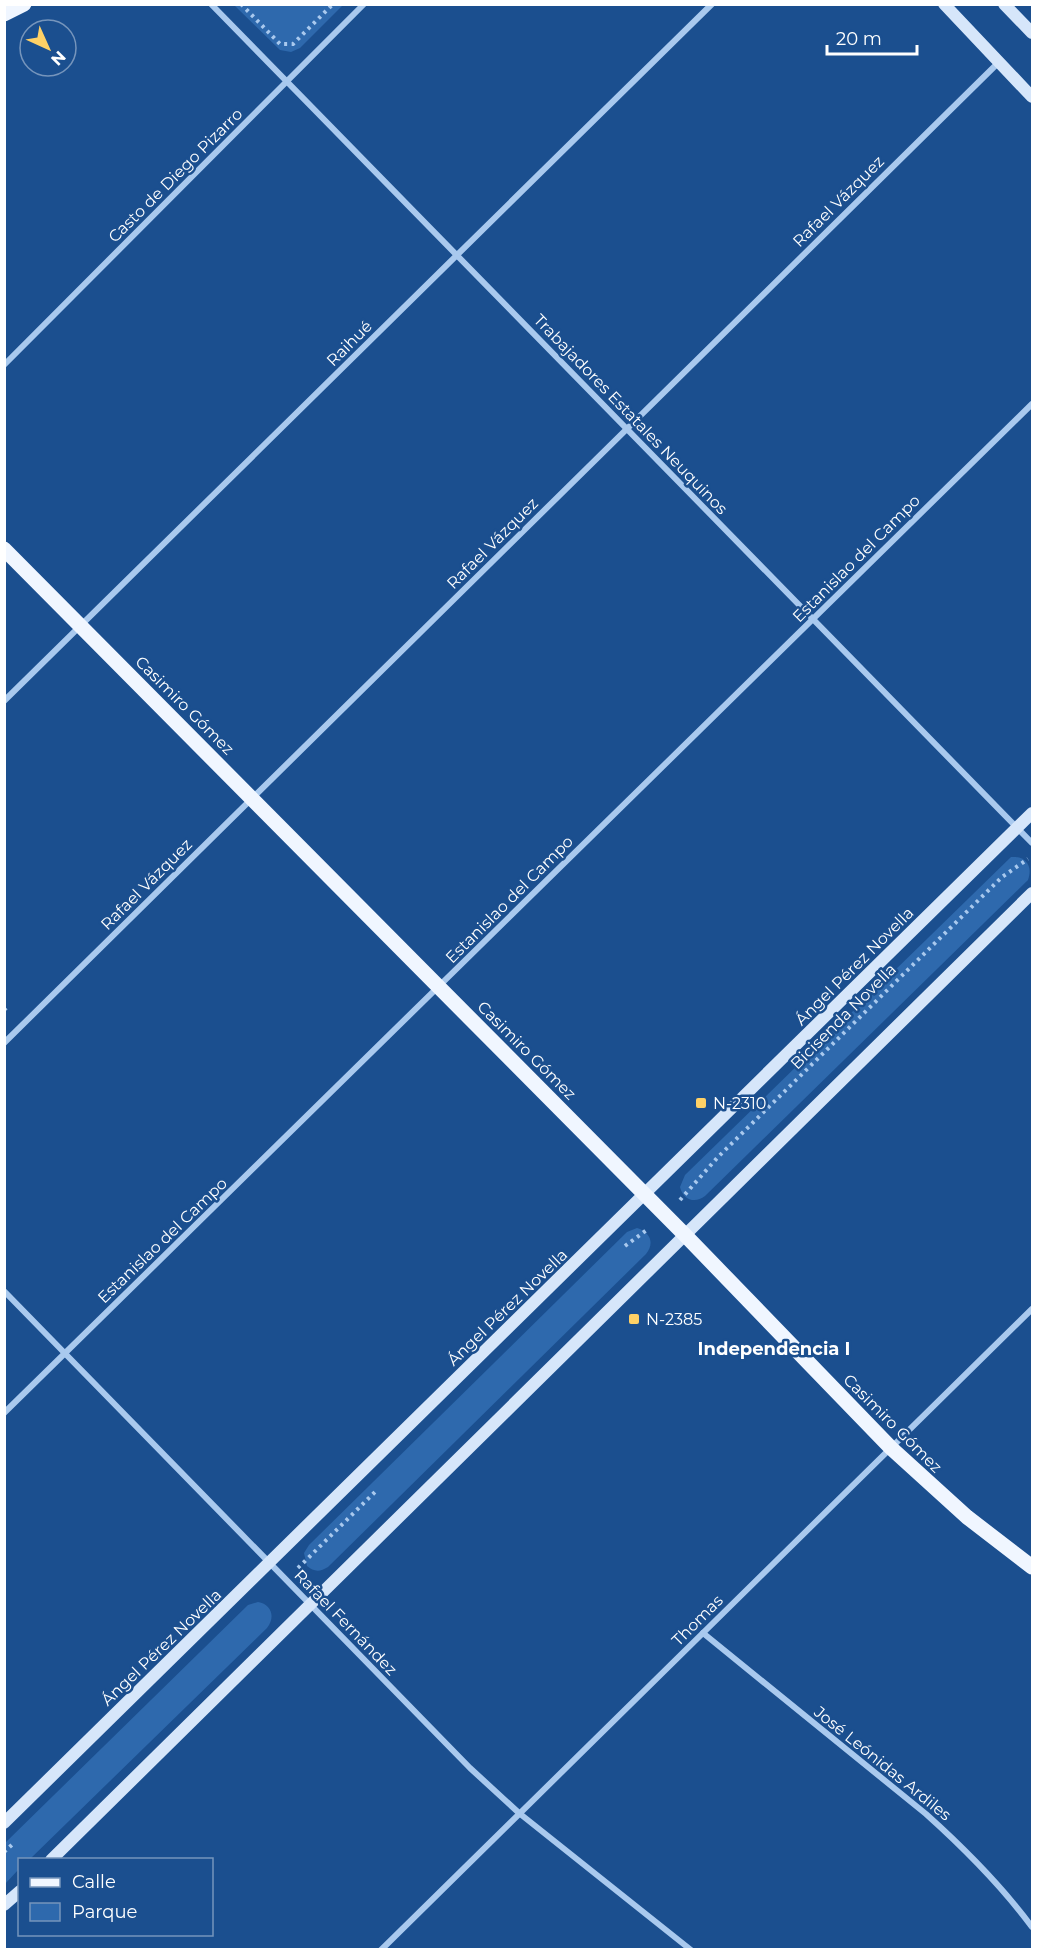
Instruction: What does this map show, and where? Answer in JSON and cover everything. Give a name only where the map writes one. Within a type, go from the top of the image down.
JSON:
[{"type":"main road","points":[[4,14],[24,4]]},
{"type":"main road","points":[[944,4],[1032,97]]},
{"type":"main road","points":[[1004,4],[1032,33]]},
{"type":"main road","name":"Casimiro Gómez","points":[[4,549],[686,1236],[891,1448],[967,1517],[1032,1567]]},
{"type":"main road","name":"Ángel Pérez Novella","points":[[4,1823],[1032,813]]},
{"type":"main road","points":[[53,1858],[1032,893]]},
{"type":"main road","points":[[4,1905],[18,1893]]},
{"type":"street","name":"Trabajadores Estatales Neuquinos","points":[[211,4],[1032,843]]},
{"type":"street","name":"Casto de Diego Pizarro","points":[[4,365],[364,4]]},
{"type":"street","name":"Raihué","points":[[4,701],[712,4]]},
{"type":"street","name":"Rafael Vázquez","points":[[4,1043],[999,62]]},
{"type":"street","name":"Estanislao del Campo","points":[[4,1413],[1032,404]]},
{"type":"street","name":"Rafael Fernández","points":[[4,1290],[470,1768],[519,1813],[690,1950]]},
{"type":"street","name":"Thomas","points":[[381,1950],[1032,1309]]},
{"type":"street","name":"José Leónidas Ardiles","points":[[703,1633],[961,1845],[995,1881],[1032,1927]]},
{"type":"path","points":[[241,4],[280,44],[293,44],[333,4]]},
{"type":"path","name":"Bicisenda Novella","points":[[684,1196],[718,1157],[1002,877],[1026,861]]},
{"type":"path","points":[[4,1010],[9,1005]]},
{"type":"green space","points":[[234,5],[343,5],[300,48],[291,52],[280,50]]},
{"type":"green space","points":[[1011,857],[1021,858],[1027,863],[1030,870],[1028,880],[705,1196],[697,1200],[687,1198],[680,1187],[685,1175]]},
{"type":"green space","points":[[637,1228],[650,1238],[649,1250],[646,1254],[328,1567],[317,1571],[307,1566],[304,1553],[309,1545],[627,1232]]},
{"type":"green space","points":[[258,1602],[269,1608],[272,1615],[267,1628],[31,1858],[18,1858],[18,1870],[5,1884],[5,1843],[248,1605]]},
{"type":"place","name":"N-2310","points":[[701,1103]]},
{"type":"place","name":"N-2385","points":[[634,1319]]},
{"type":"district","name":"Independencia I","points":[[774,1349]]}]
